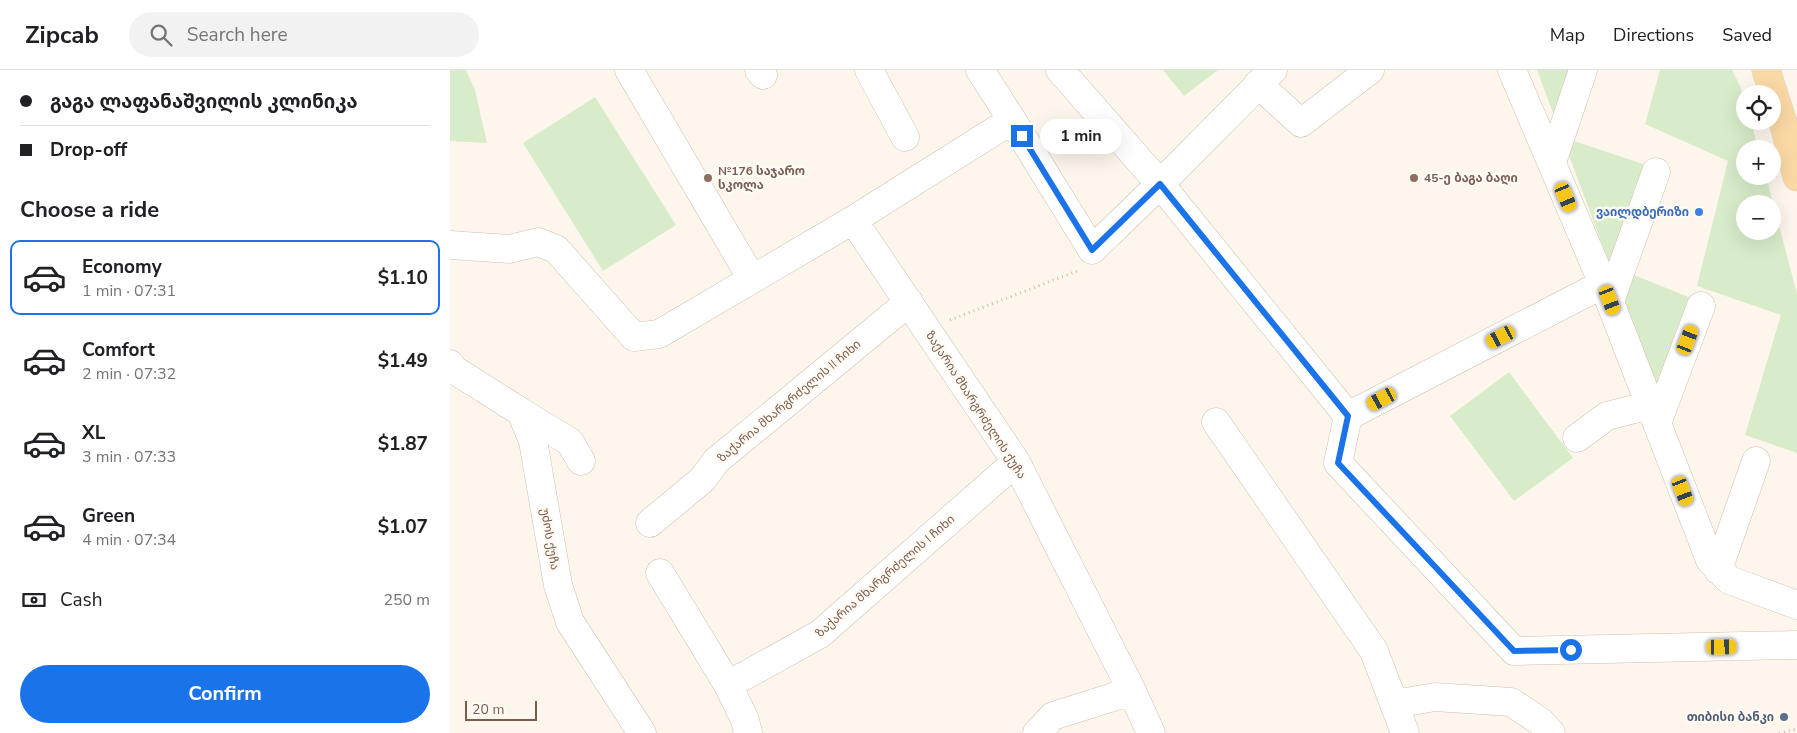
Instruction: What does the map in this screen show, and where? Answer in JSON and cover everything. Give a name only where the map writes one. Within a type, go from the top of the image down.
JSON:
[{"type":"main road","points":[[1766,70],[1786,129],[1797,177]]},
{"type":"street","points":[[629,70],[752,279]]},
{"type":"street","points":[[869,70],[905,137]]},
{"type":"street","points":[[980,70],[1092,250],[1266,77],[1301,123],[1370,70]]},
{"type":"street","points":[[1060,70],[1160,184],[1348,416]]},
{"type":"street","points":[[1512,70],[1607,292],[1710,560],[1729,580],[1797,605]]},
{"type":"street","points":[[1552,162],[1583,70]]},
{"type":"street","points":[[450,245],[510,248],[538,242],[556,249],[634,337],[659,334],[854,220],[1012,120]]},
{"type":"street","points":[[1348,416],[1607,292],[1656,172]]},
{"type":"street","name":"ზაქარია მხარგრძელის ქუჩა","points":[[854,220],[1016,462],[1132,691],[1151,733]]},
{"type":"street","name":"ზაქარია მხარგრძელის II ჩიხი","points":[[650,523],[703,479],[716,461],[909,302]]},
{"type":"street","points":[[1653,414],[1701,306]]},
{"type":"street","points":[[450,364],[453,369],[570,442],[581,461]]},
{"type":"street","name":"უძოს ქუჩა","points":[[521,412],[533,441],[558,586],[570,622],[642,733]]},
{"type":"street","points":[[1577,438],[1607,416],[1653,414]]},
{"type":"street","points":[[1348,416],[1338,463],[1514,651],[1797,646]]},
{"type":"street","points":[[1216,422],[1374,651],[1405,733]]},
{"type":"street","points":[[1718,570],[1756,461]]},
{"type":"street","name":"ზაქარია მხარგრძელის I ჩიხი","points":[[728,685],[820,634],[1016,462]]},
{"type":"street","points":[[660,573],[728,685],[745,720],[748,733]]},
{"type":"street","points":[[1037,733],[1052,716],[1132,691]]},
{"type":"street","points":[[1394,704],[1435,697],[1511,702],[1541,722],[1551,733]]},
{"type":"path","points":[[927,330],[1092,265],[1092,250]]},
{"type":"path","points":[[1779,733],[1797,729]]},
{"type":"green space","points":[[450,70],[466,70],[475,90],[487,143],[450,141]]},
{"type":"green space","points":[[1163,70],[1218,70],[1184,96]]},
{"type":"green space","points":[[1537,70],[1597,70],[1571,140],[1649,166],[1614,267],[1696,300],[1658,394]]},
{"type":"green space","points":[[1660,70],[1732,70],[1739,85],[1736,85],[1736,130],[1753,130],[1756,140],[1736,140],[1736,185],[1768,185],[1771,195],[1736,195],[1736,240],[1781,240],[1781,233],[1797,294],[1797,453],[1745,435],[1781,315],[1697,286],[1728,161],[1645,124]]},
{"type":"green space","points":[[595,97],[676,225],[603,271],[523,143]]},
{"type":"green space","points":[[1509,372],[1573,458],[1514,501],[1450,416]]},
{"type":"place","name":"№176 საჯარო სკოლა","points":[[708,178]]},
{"type":"place","name":"45-ე ბაგა ბაღი","points":[[1414,178]]},
{"type":"place","name":"ვაილდბერიზი","points":[[1699,212]]},
{"type":"place","name":"თიბისი ბანკი","points":[[1784,717]]},
{"type":"route","points":[[1022,136],[1092,250],[1160,184],[1348,416],[1338,463],[1514,651],[1571,650]]}]
